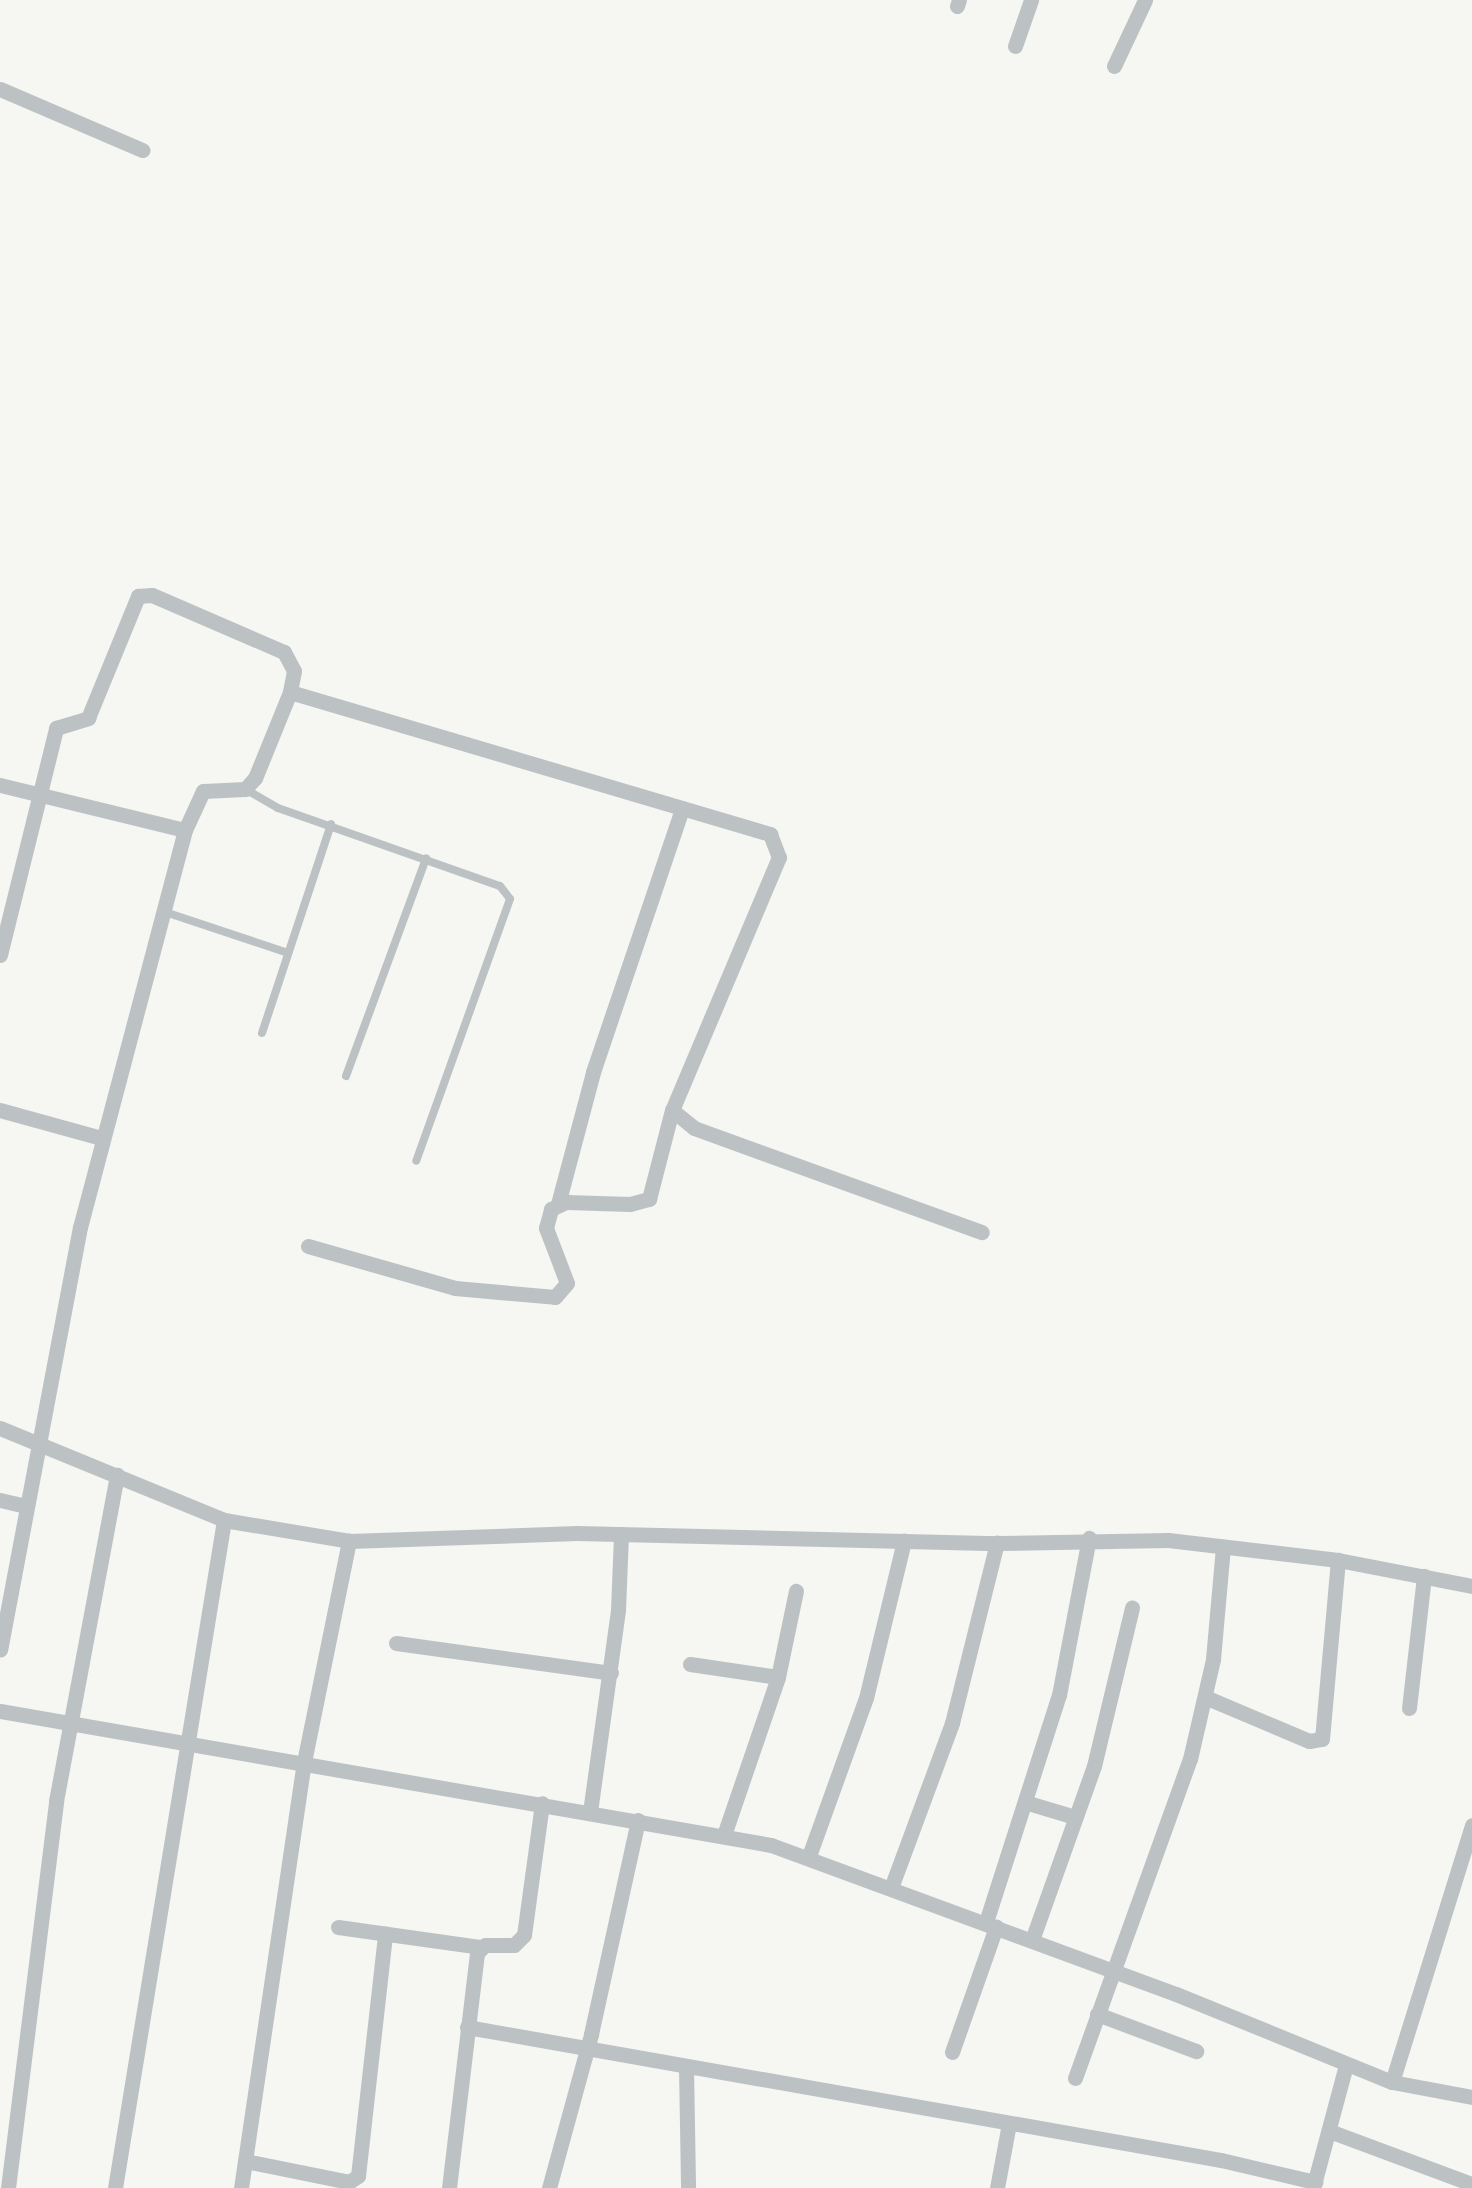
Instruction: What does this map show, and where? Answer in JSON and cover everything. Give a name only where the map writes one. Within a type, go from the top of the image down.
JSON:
[{"type":"street","points":[[1015,46],[1031,0]]},
{"type":"street","points":[[1114,66],[1146,0]]},
{"type":"street","points":[[0,90],[142,150]]},
{"type":"street","points":[[0,956],[56,728],[88,718],[138,596],[152,595],[284,652],[294,671],[290,692],[256,778],[244,789],[203,791],[184,830],[102,1138],[65,1300],[0,1648]]},
{"type":"street","points":[[290,692],[681,812],[770,834],[779,856],[672,1110],[649,1199],[558,1204]]},
{"type":"street","points":[[0,786],[184,830]]},
{"type":"street","points":[[308,1246],[455,1288],[555,1297],[567,1283],[546,1228],[558,1204],[592,1072],[681,812]]},
{"type":"street","points":[[0,1110],[102,1138]]},
{"type":"street","points":[[672,1110],[694,1128],[982,1232]]},
{"type":"street","points":[[0,1428],[224,1520],[349,1541],[621,1534],[996,1543],[1088,1538],[1223,1546],[1338,1560],[1472,1586]]},
{"type":"street","points":[[8,2188],[34,1947],[70,1722],[118,1475]]},
{"type":"street","points":[[0,1500],[26,1506]]},
{"type":"street","points":[[115,2188],[224,1520]]},
{"type":"street","points":[[590,1812],[610,1673],[621,1534]]},
{"type":"street","points":[[952,2052],[1074,1636],[1088,1538]]},
{"type":"street","points":[[240,2188],[304,1762],[349,1541]]},
{"type":"street","points":[[809,1856],[866,1698],[904,1541]]},
{"type":"street","points":[[890,1888],[952,1723],[996,1543]]},
{"type":"street","points":[[1075,2078],[1172,1812],[1205,1696],[1223,1546]]},
{"type":"street","points":[[1205,1696],[1309,1741],[1322,1739],[1338,1560]]},
{"type":"street","points":[[1410,1708],[1424,1576]]},
{"type":"street","points":[[724,1835],[778,1677],[796,1591]]},
{"type":"street","points":[[1032,1940],[1108,1716],[1132,1608]]},
{"type":"street","points":[[396,1643],[610,1673]]},
{"type":"street","points":[[690,1664],[778,1677]]},
{"type":"street","points":[[0,1711],[724,1835],[809,1856],[1112,1970],[1392,2082],[1472,2097]]},
{"type":"street","points":[[1028,1802],[1076,1817]]},
{"type":"street","points":[[338,1927],[480,1947],[514,1945],[524,1935],[542,1803]]},
{"type":"street","points":[[549,2188],[588,2047],[638,1820]]},
{"type":"street","points":[[1392,2082],[1472,1824]]},
{"type":"street","points":[[245,2160],[349,2182],[358,2176],[386,1934]]},
{"type":"street","points":[[449,2188],[480,1947]]},
{"type":"street","points":[[1097,2014],[1196,2051]]},
{"type":"street","points":[[467,2026],[1009,2123],[1314,2185],[1332,2132],[1346,2065]]},
{"type":"street","points":[[686,2068],[688,2188]]},
{"type":"street","points":[[997,2188],[1009,2123]]},
{"type":"street","points":[[1332,2132],[1472,2184]]},
{"type":"lane","points":[[244,789],[500,886],[510,899],[416,1161]]},
{"type":"lane","points":[[262,1033],[331,824]]},
{"type":"lane","points":[[346,1076],[426,858]]},
{"type":"lane","points":[[162,911],[288,953]]}]
